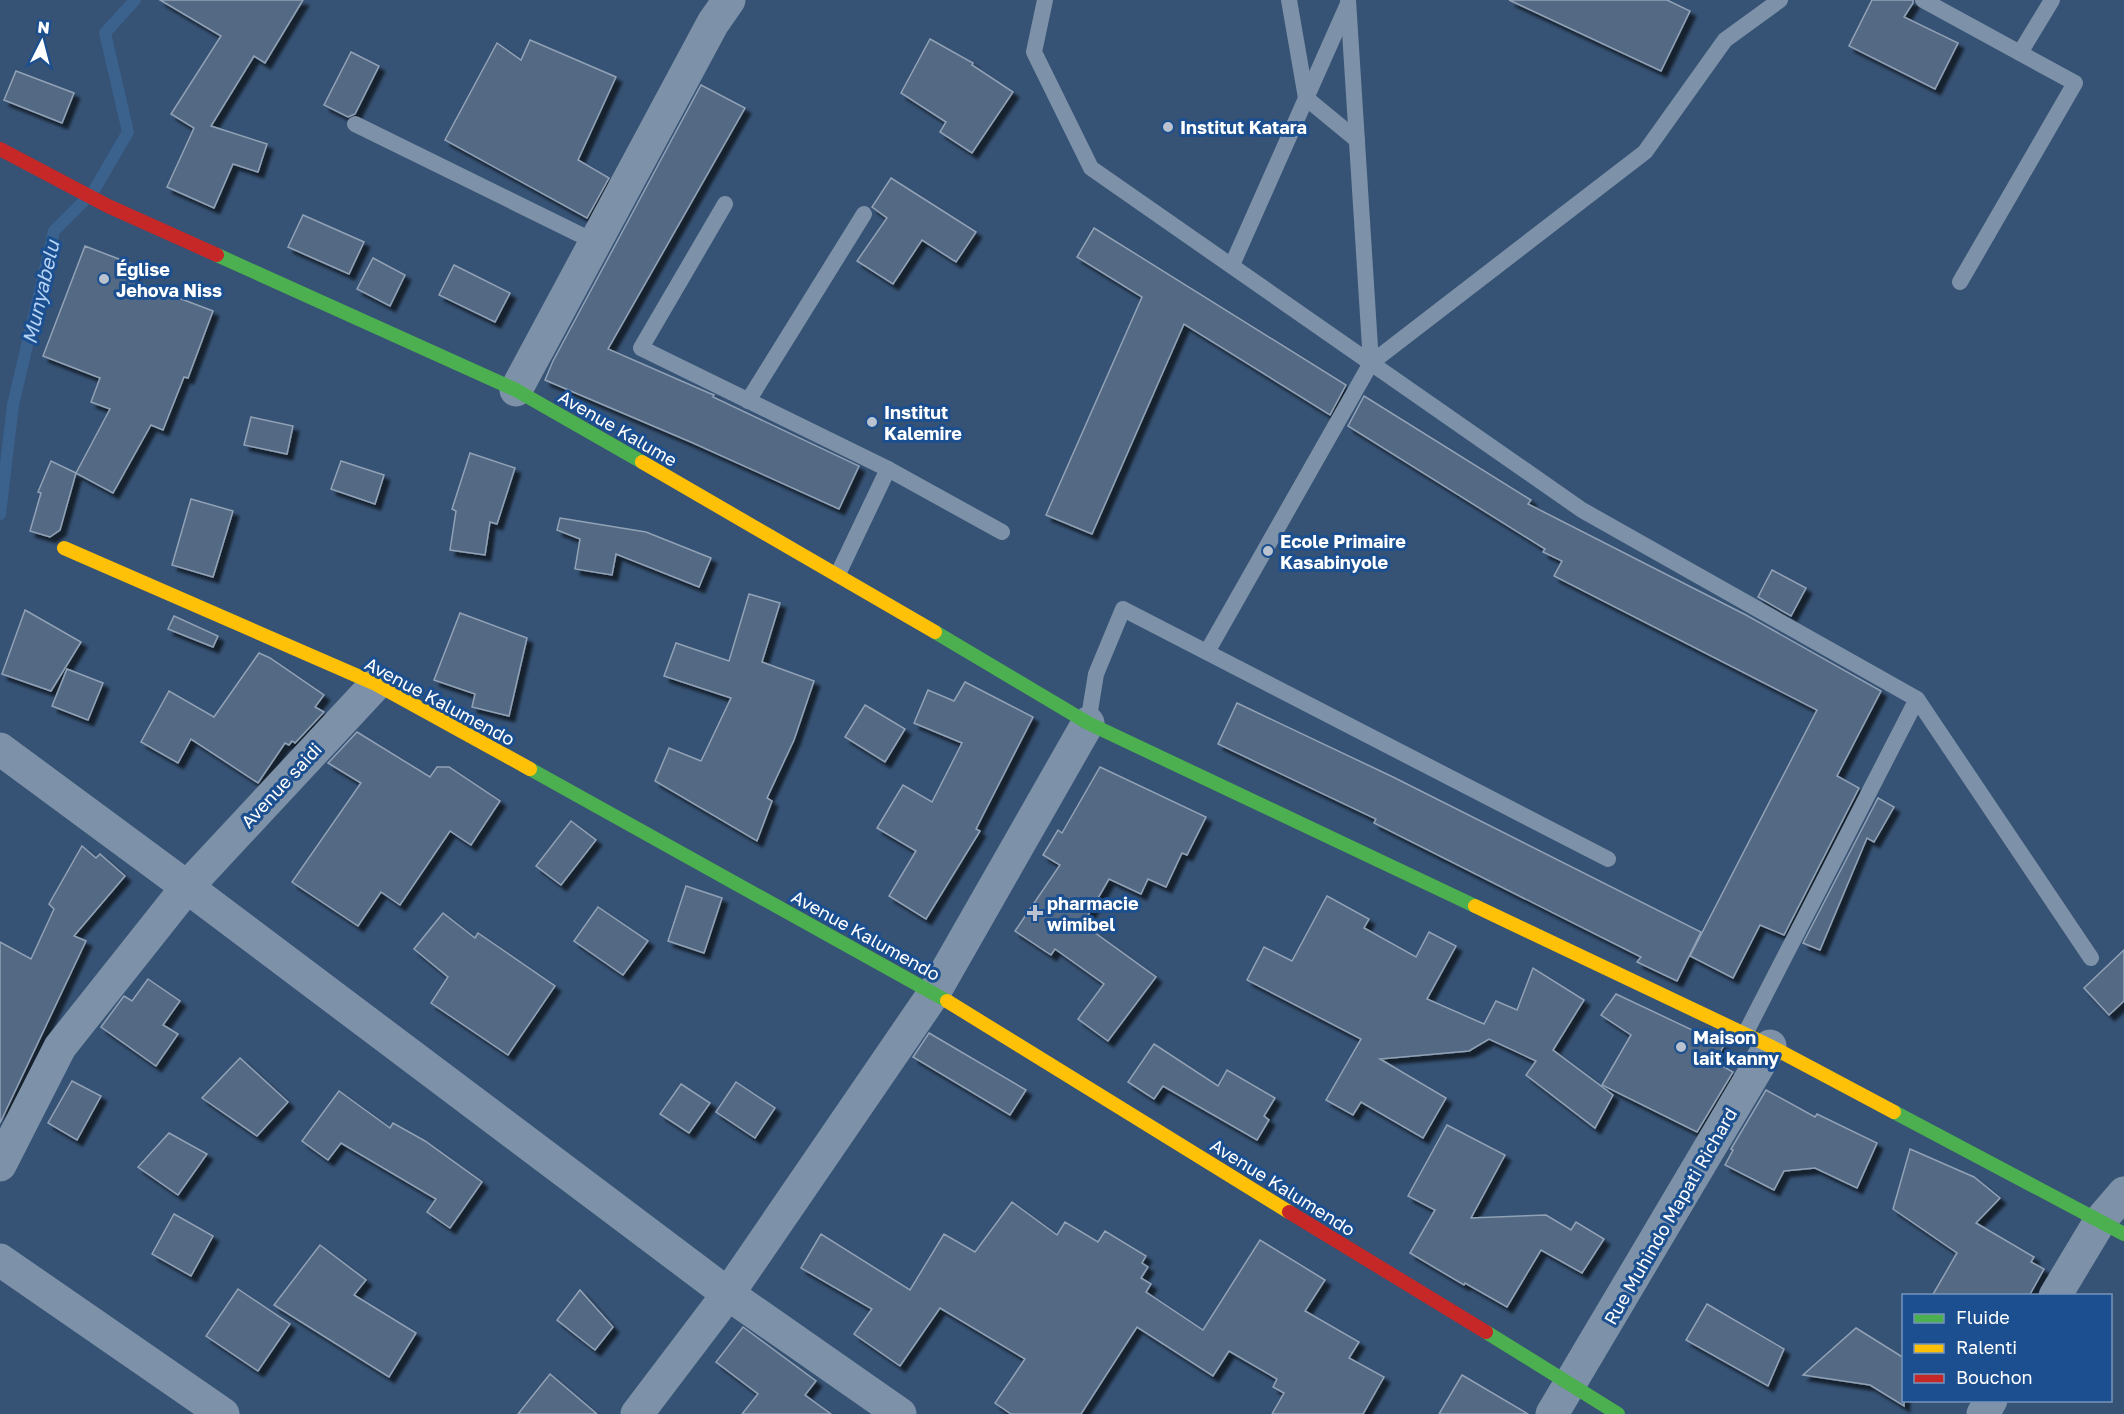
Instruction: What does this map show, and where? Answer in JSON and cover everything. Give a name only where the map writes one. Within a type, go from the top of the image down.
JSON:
[{"type":"street","points":[[516,390],[713,23],[729,0]]},
{"type":"street","name":"Avenue Kalume","points":[[0,149],[108,206],[516,390],[838,574],[1088,723],[1757,1040],[2112,1228]]},
{"type":"street","name":"Avenue Kalumendo","points":[[64,548],[376,684],[934,993],[1618,1414]]},
{"type":"street","name":"Avenue saidi","points":[[0,1165],[60,1047],[187,887],[376,684]]},
{"type":"street","points":[[637,1414],[728,1294],[934,993],[1088,723]]},
{"type":"street","points":[[0,749],[728,1294],[900,1414]]},
{"type":"street","name":"Rue Muhindo Mapati Richard","points":[[1552,1414],[1570,1386],[1757,1040]]},
{"type":"street","points":[[2057,1294],[2112,1228],[2124,1193]]},
{"type":"street","points":[[0,1260],[223,1414]]},
{"type":"lane","points":[[1045,0],[1034,52],[1091,168],[1582,510],[1917,699],[2091,958]]},
{"type":"lane","points":[[1289,0],[1306,98],[1357,140]]},
{"type":"lane","points":[[1207,652],[1371,363],[1645,152],[1725,40],[1780,0]]},
{"type":"lane","points":[[1923,0],[2074,83],[1960,282]]},
{"type":"lane","points":[[2020,53],[2052,0]]},
{"type":"lane","points":[[1232,265],[1348,1]]},
{"type":"lane","points":[[1348,1],[1371,363]]},
{"type":"lane","points":[[355,124],[595,242]]},
{"type":"lane","points":[[725,204],[641,348],[888,469],[1002,532]]},
{"type":"lane","points":[[748,401],[864,214]]},
{"type":"lane","points":[[838,574],[888,469]]},
{"type":"lane","points":[[1088,723],[1096,674],[1123,609],[1608,859]]},
{"type":"lane","points":[[1757,1040],[1917,699]]},
{"type":"building","points":[[160,0],[303,0],[265,63],[254,56],[211,126],[267,144],[258,172],[233,164],[214,208],[167,187],[194,128],[171,114],[221,36]]},
{"type":"building","points":[[1509,0],[1667,0],[1690,11],[1661,71]]},
{"type":"building","points":[[1872,0],[1913,0],[1904,17],[1958,43],[1935,89],[1849,46]]},
{"type":"building","points":[[930,39],[973,63],[972,65],[1013,92],[972,153],[940,132],[946,122],[901,93]]},
{"type":"building","points":[[530,40],[616,77],[578,160],[609,178],[587,218],[445,140],[497,43],[521,60]]},
{"type":"building","points":[[351,52],[379,66],[355,114],[348,117],[324,105]]},
{"type":"building","points":[[16,71],[74,93],[62,123],[4,100]]},
{"type":"building","points":[[701,85],[745,108],[608,349],[714,395],[713,397],[859,466],[839,509],[545,380],[553,361]]},
{"type":"building","points":[[891,178],[976,232],[956,262],[922,240],[893,284],[857,261],[887,218],[872,207]]},
{"type":"building","points":[[303,215],[364,242],[349,274],[288,247]]},
{"type":"building","points":[[1094,228],[1346,385],[1330,415],[1184,324],[1092,534],[1046,515],[1142,297],[1077,257]]},
{"type":"building","points":[[85,246],[137,266],[131,280],[213,311],[188,378],[184,377],[163,430],[151,425],[113,493],[76,473],[110,409],[91,402],[100,378],[43,356]]},
{"type":"building","points":[[373,258],[405,275],[390,306],[357,289]]},
{"type":"building","points":[[454,265],[510,293],[495,322],[439,295]]},
{"type":"building","points":[[1364,396],[1531,500],[1528,504],[1746,615],[1881,691],[1837,776],[1859,788],[1784,935],[1760,925],[1733,978],[1690,956],[1817,710],[1554,576],[1562,561],[1543,552],[1545,549],[1348,426]]},
{"type":"building","points":[[251,417],[293,426],[287,454],[244,445]]},
{"type":"building","points":[[470,453],[515,468],[497,524],[490,522],[485,555],[450,550],[456,511],[452,509]]},
{"type":"building","points":[[51,461],[76,473],[60,530],[50,537],[30,531],[41,493],[38,492]]},
{"type":"building","points":[[341,461],[384,475],[375,504],[331,489]]},
{"type":"building","points":[[191,499],[233,511],[213,577],[172,565]]},
{"type":"building","points":[[560,518],[646,532],[711,558],[699,587],[616,554],[612,575],[575,569],[580,539],[557,530]]},
{"type":"building","points":[[1772,570],[1806,588],[1791,616],[1758,597]]},
{"type":"building","points":[[749,594],[780,603],[762,662],[814,681],[794,740],[767,798],[772,801],[757,841],[655,781],[669,748],[701,761],[731,698],[664,676],[676,643],[729,661]]},
{"type":"building","points":[[25,610],[81,642],[51,691],[2,674]]},
{"type":"building","points":[[460,613],[527,638],[509,716],[472,707],[475,694],[434,680]]},
{"type":"building","points":[[174,616],[218,636],[213,647],[168,629]]},
{"type":"building","points":[[259,653],[324,695],[315,707],[324,712],[295,743],[292,741],[289,745],[285,743],[258,783],[191,739],[178,763],[141,742],[169,691],[214,717]]},
{"type":"building","points":[[67,669],[103,683],[88,720],[52,706]]},
{"type":"building","points":[[965,682],[1033,717],[976,829],[980,831],[926,919],[889,896],[916,851],[877,828],[903,785],[932,802],[962,743],[914,723],[928,690],[954,701]]},
{"type":"building","points":[[1237,703],[1393,777],[1701,932],[1677,981],[1637,962],[1641,957],[1374,823],[1376,819],[1218,744]]},
{"type":"building","points":[[865,705],[905,729],[885,762],[845,737]]},
{"type":"building","points":[[357,732],[430,777],[437,767],[449,767],[500,801],[471,845],[450,831],[400,905],[381,892],[358,926],[292,882],[361,783],[328,763]]},
{"type":"building","points":[[1100,767],[1206,817],[1187,855],[1182,853],[1166,887],[1148,879],[1141,894],[1109,879],[1083,924],[1156,977],[1108,1041],[1078,1019],[1104,984],[1055,949],[1051,955],[1015,931],[1060,865],[1043,855],[1058,830],[1062,833]]},
{"type":"building","points":[[1878,798],[1894,807],[1874,842],[1867,838],[1820,950],[1803,943]]},
{"type":"building","points":[[571,821],[596,840],[561,885],[536,866]]},
{"type":"building","points":[[82,846],[96,858],[100,854],[125,876],[74,936],[86,941],[0,1123],[0,942],[31,959],[54,909],[49,904]]},
{"type":"building","points":[[686,886],[722,898],[704,953],[668,941]]},
{"type":"building","points":[[1327,896],[1369,919],[1364,928],[1416,957],[1429,932],[1456,946],[1427,999],[1484,1024],[1496,1001],[1517,1010],[1533,968],[1584,1000],[1553,1050],[1613,1095],[1595,1128],[1526,1075],[1536,1061],[1489,1039],[1469,1051],[1380,1059],[1446,1098],[1423,1138],[1361,1102],[1353,1115],[1326,1100],[1361,1039],[1247,980],[1264,947],[1292,961]]},
{"type":"building","points":[[598,907],[648,941],[623,975],[574,941]]},
{"type":"building","points":[[443,913],[475,938],[478,933],[555,986],[508,1055],[431,1003],[448,977],[414,949]]},
{"type":"building","points":[[2124,950],[2124,1001],[2109,1015],[2084,988]]},
{"type":"building","points":[[148,979],[180,1001],[163,1025],[178,1034],[156,1066],[101,1027],[124,996],[132,1001]]},
{"type":"building","points":[[1616,994],[1724,1045],[1715,1062],[1733,1072],[1697,1132],[1602,1085],[1631,1035],[1601,1015]]},
{"type":"building","points":[[929,1033],[1026,1090],[1010,1115],[913,1057]]},
{"type":"building","points":[[1154,1044],[1218,1086],[1227,1070],[1275,1098],[1264,1116],[1269,1120],[1257,1140],[1163,1086],[1154,1099],[1128,1082]]},
{"type":"building","points":[[240,1058],[288,1102],[257,1136],[202,1098]]},
{"type":"building","points":[[72,1081],[101,1096],[77,1140],[48,1123]]},
{"type":"building","points":[[736,1082],[775,1108],[755,1138],[716,1112]]},
{"type":"building","points":[[681,1084],[710,1103],[689,1133],[660,1114]]},
{"type":"building","points":[[1766,1090],[1815,1117],[1817,1114],[1877,1143],[1857,1188],[1815,1168],[1784,1171],[1774,1190],[1725,1165],[1733,1150],[1731,1149]]},
{"type":"building","points":[[339,1091],[390,1128],[393,1123],[425,1141],[482,1182],[450,1228],[427,1212],[436,1199],[341,1143],[328,1160],[302,1141]]},
{"type":"building","points":[[1447,1125],[1505,1155],[1471,1218],[1546,1215],[1571,1230],[1576,1222],[1604,1239],[1582,1273],[1541,1250],[1507,1307],[1410,1253],[1435,1210],[1408,1196]]},
{"type":"building","points":[[169,1133],[207,1154],[178,1195],[138,1167]]},
{"type":"building","points":[[1910,1149],[1974,1177],[2000,1198],[1976,1223],[2034,1257],[2031,1262],[2044,1269],[2030,1294],[1933,1294],[1957,1253],[1893,1209]]},
{"type":"building","points":[[1012,1202],[1057,1235],[1065,1222],[1098,1242],[1105,1231],[1146,1256],[1142,1263],[1148,1267],[1141,1278],[1151,1284],[1146,1292],[1203,1330],[1260,1240],[1325,1280],[1305,1311],[1359,1342],[1349,1358],[1384,1377],[1363,1414],[1272,1414],[1284,1393],[1273,1387],[1277,1379],[1229,1351],[1213,1376],[1137,1327],[1081,1414],[1011,1414],[995,1403],[1025,1359],[940,1308],[900,1366],[854,1334],[872,1309],[801,1268],[821,1234],[910,1290],[944,1234],[975,1252]]},
{"type":"building","points":[[174,1214],[213,1236],[191,1276],[152,1254]]},
{"type":"building","points":[[320,1245],[366,1280],[354,1295],[416,1333],[389,1377],[274,1305]]},
{"type":"building","points":[[238,1289],[290,1324],[258,1371],[206,1336]]},
{"type":"building","points":[[580,1290],[613,1327],[595,1350],[557,1320]]},
{"type":"building","points":[[1707,1304],[1784,1349],[1768,1386],[1686,1340]]},
{"type":"building","points":[[743,1327],[816,1381],[805,1395],[831,1414],[742,1414],[758,1394],[716,1362]]},
{"type":"building","points":[[1856,1328],[1902,1357],[1902,1402],[1904,1406],[1870,1385],[1803,1375]]},
{"type":"building","points":[[550,1374],[597,1414],[518,1414]]},
{"type":"building","points":[[1462,1375],[1528,1414],[1439,1414]]},
{"type":"waterway","name":"Munyabelu","points":[[0,514],[13,405],[54,231],[93,192],[128,132],[105,33],[135,0]]},
{"type":"traffic: fast","points":[[217,255],[516,390],[642,462]]},
{"type":"traffic: fast","points":[[935,632],[1088,723],[1475,906]]},
{"type":"traffic: fast","points":[[530,769],[947,1001]]},
{"type":"traffic: fast","points":[[1894,1112],[2124,1234]]},
{"type":"traffic: fast","points":[[1486,1332],[1618,1414]]},
{"type":"traffic: slow","points":[[642,462],[935,632]]},
{"type":"traffic: slow","points":[[64,548],[376,684],[530,769]]},
{"type":"traffic: slow","points":[[1475,906],[1770,1046],[1894,1112]]},
{"type":"traffic: slow","points":[[947,1001],[1289,1212]]},
{"type":"traffic: jam","points":[[0,149],[108,206],[217,255]]},
{"type":"traffic: jam","points":[[1289,1212],[1486,1332]]},
{"type":"place","name":"Institut Katara","points":[[1168,127]]},
{"type":"place","name":"Église Jehova Niss","points":[[104,279]]},
{"type":"place","name":"Institut Kalemire","points":[[872,422]]},
{"type":"place","name":"Ecole Primaire Kasabinyole","points":[[1268,551]]},
{"type":"place","name":"pharmacie wimibel","points":[[1035,913]]},
{"type":"place","name":"Maison lait kanny","points":[[1681,1047]]}]
